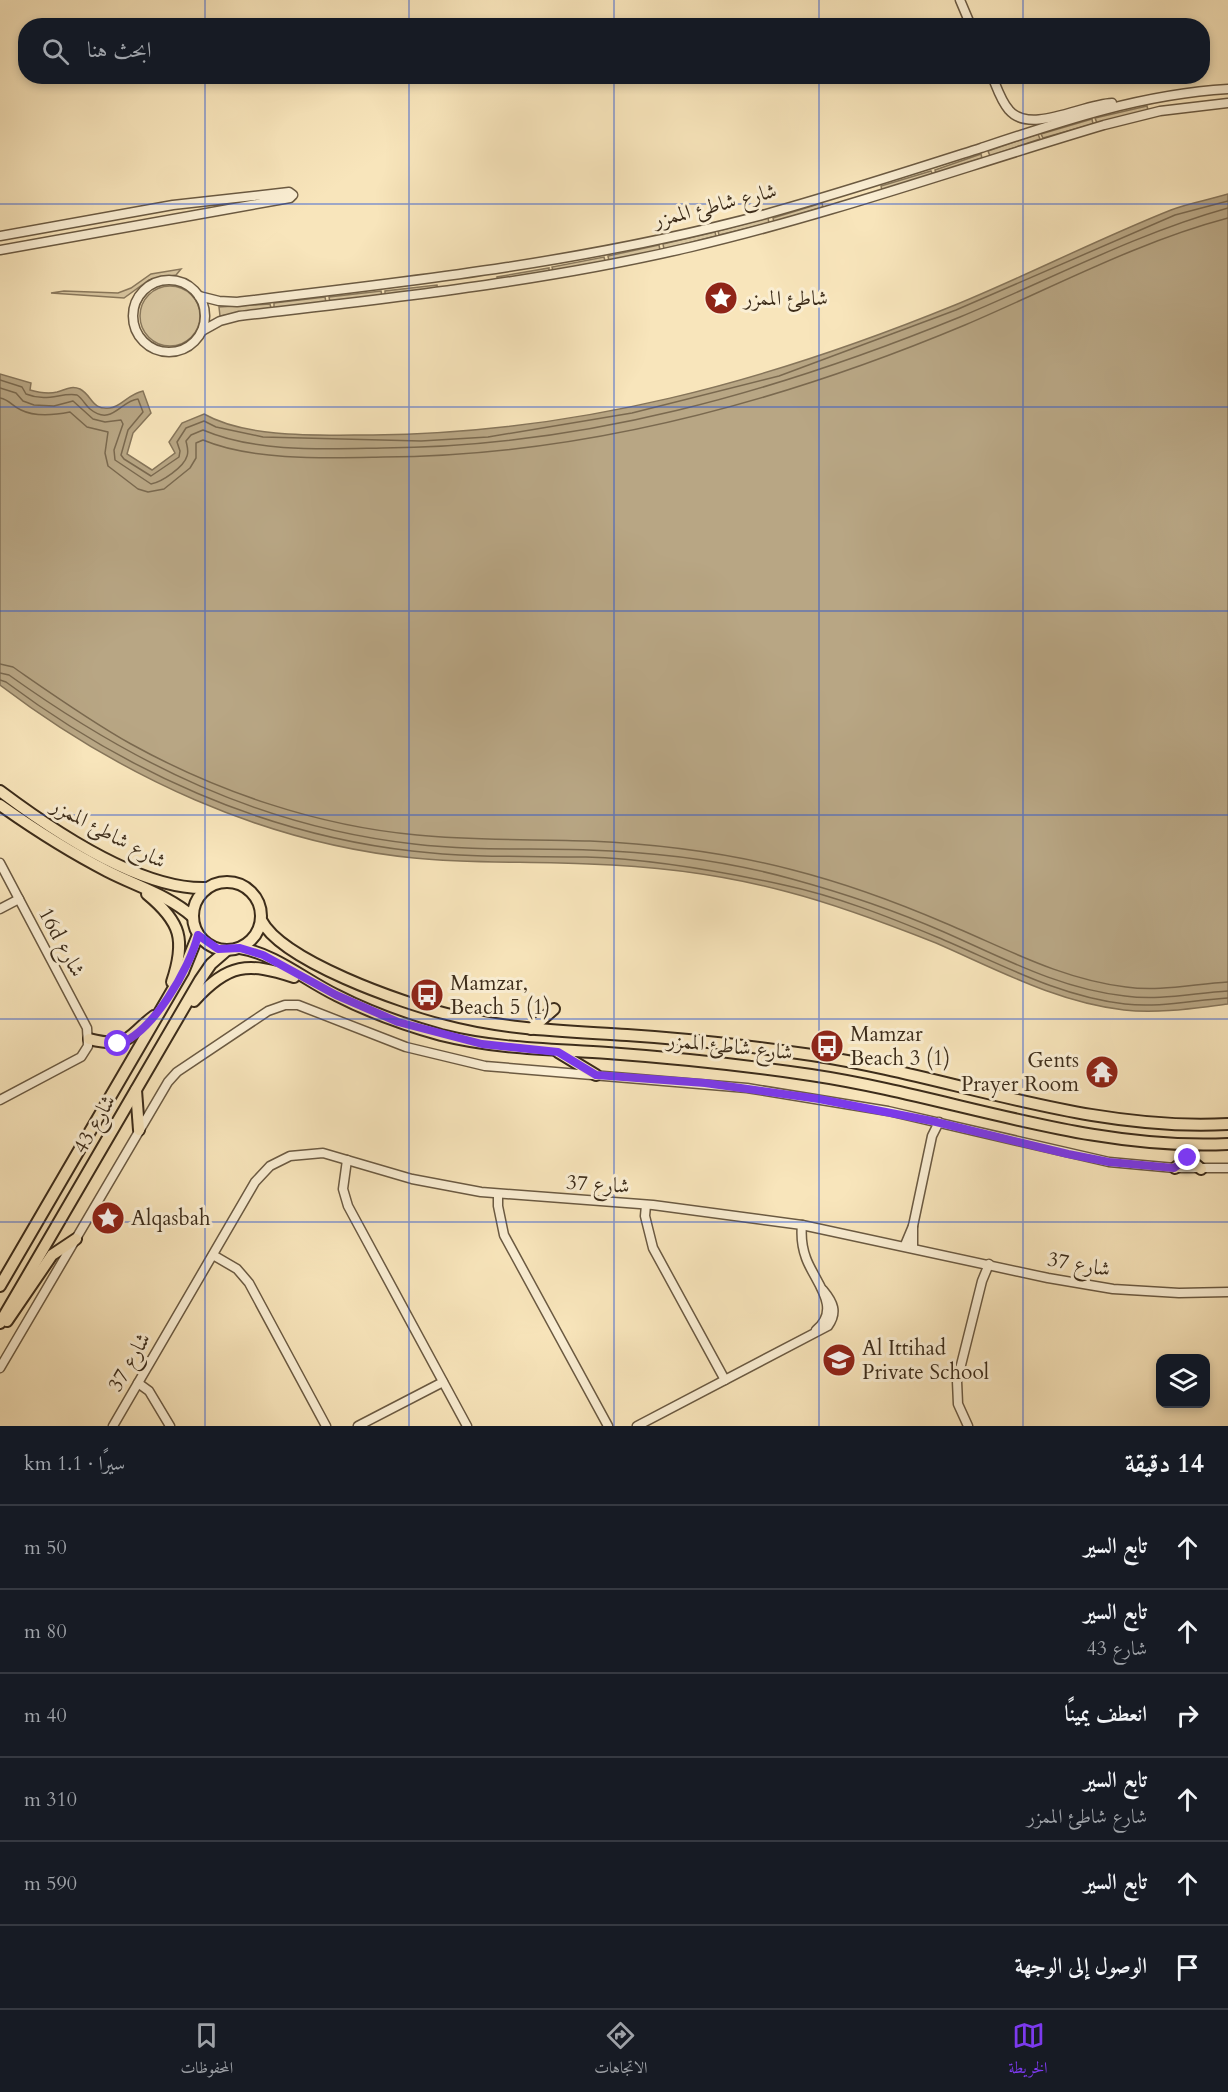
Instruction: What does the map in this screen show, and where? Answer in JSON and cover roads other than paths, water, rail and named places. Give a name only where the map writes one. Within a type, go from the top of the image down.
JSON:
[{"type":"main road","name":"شارع شاطئ الممزر","points":[[0,791],[66,835],[142,876],[168,885],[206,888]]},
{"type":"main road","name":"شارع شاطئ الممزر","points":[[1,806],[61,845],[138,886],[171,900],[193,917]]},
{"type":"main road","points":[[229,881],[244,886],[260,904],[261,920],[253,939],[240,948],[226,951],[210,946],[198,935],[193,917],[196,902],[206,888],[229,881]]},
{"type":"main road","points":[[89,1039],[110,1044],[126,1042],[161,1009],[179,958],[179,936],[168,912],[138,886]]},
{"type":"main road","name":"شارع شاطئ الممزر","points":[[261,920],[268,932],[281,942],[375,991],[446,1014],[531,1029],[679,1039],[780,1050],[920,1076],[1090,1116],[1152,1124],[1228,1124]]},
{"type":"main road","name":"شارع 43","points":[[0,1286],[188,963],[198,935]]},
{"type":"main road","name":"شارع شاطئ الممزر","points":[[240,948],[263,955],[316,985],[377,1014],[441,1035],[499,1046],[558,1052],[641,1056],[801,1073],[916,1095],[1078,1134],[1138,1143],[1228,1144]]},
{"type":"main road","name":"شارع 43","points":[[0,1325],[211,964],[226,951]]},
{"type":"main road","points":[[178,1019],[216,978],[239,968],[264,968],[316,985]]},
{"type":"main road","points":[[531,1029],[555,1009]]},
{"type":"main road","points":[[558,1052],[596,1075]]},
{"type":"main road","points":[[136,1090],[139,1130]]},
{"type":"main road","points":[[1174,1168],[1188,1158],[1195,1145]]},
{"type":"main road","points":[[1188,1158],[1201,1169]]},
{"type":"main road","points":[[0,1325],[18,1307],[52,1255],[76,1239]]},
{"type":"street","points":[[960,0],[968,18]]},
{"type":"street","points":[[996,84],[1006,108],[1024,120],[1039,120],[1101,104],[1125,104]]},
{"type":"street","name":"شارع شاطئ الممزر","points":[[199,296],[219,301],[237,302],[462,276],[608,250],[776,211],[879,181],[1068,119],[1125,104],[1175,94],[1228,89]]},
{"type":"street","name":"شارع شاطئ الممزر","points":[[202,332],[220,321],[239,316],[464,290],[650,256],[770,227],[1104,124],[1160,111],[1228,103]]},
{"type":"street","points":[[0,236],[173,205],[289,192],[293,195],[290,198],[0,250]]},
{"type":"street","points":[[173,205],[180,212],[176,219]]},
{"type":"street","points":[[160,281],[182,282],[199,296],[206,313],[202,332],[188,347],[168,353],[148,346],[140,339],[133,322],[137,299],[150,285],[160,281]]},
{"type":"street","name":"16d شارع","points":[[0,863],[87,1028],[89,1039]]},
{"type":"street","points":[[0,909],[19,899]]},
{"type":"street","points":[[0,1368],[168,1082],[177,1072],[263,1014],[285,1005],[304,1007],[385,1040],[457,1060],[525,1071],[747,1088],[935,1122],[1109,1162],[1174,1168],[1228,1168]]},
{"type":"street","points":[[0,1100],[81,1057],[89,1039]]},
{"type":"street","points":[[909,1246],[935,1122]]},
{"type":"street","name":"شارع 37","points":[[113,1426],[255,1182],[270,1166],[301,1153],[323,1153],[428,1183],[502,1195],[649,1205],[806,1225],[1113,1288],[1179,1293],[1228,1292]]},
{"type":"street","points":[[351,1162],[344,1179],[344,1194],[348,1206],[467,1426]]},
{"type":"street","points":[[502,1195],[500,1210],[504,1235],[608,1426]]},
{"type":"street","points":[[649,1205],[647,1220],[652,1248],[725,1380]]},
{"type":"street","points":[[637,1426],[828,1326],[832,1320],[833,1304],[807,1260],[803,1240],[806,1225]]},
{"type":"street","points":[[213,1255],[237,1269],[249,1283],[326,1426]]},
{"type":"street","points":[[968,1426],[958,1404],[957,1381],[985,1263]]},
{"type":"street","points":[[358,1426],[443,1382]]},
{"type":"street","points":[[136,1387],[151,1397],[170,1426]]},
{"type":"water","points":[[1228,194],[1228,1004],[1150,1011],[1099,1006],[1028,984],[936,943],[844,909],[788,892],[715,876],[614,865],[414,858],[358,850],[302,837],[248,821],[144,776],[46,718],[0,685],[0,374],[31,383],[30,390],[46,393],[77,388],[96,405],[104,408],[114,407],[143,391],[151,413],[133,433],[127,454],[152,470],[175,453],[169,442],[182,423],[204,414],[242,428],[309,435],[449,432],[524,425],[670,398],[813,358],[955,305],[1171,210]]},
{"type":"place","name":"شاطئ الممزر","points":[[721,298]]},
{"type":"place","name":"Mamzar, Beach 5 (1)","points":[[427,995]]},
{"type":"place","name":"Mamzar Beach 3 (1)","points":[[827,1046]]},
{"type":"place","name":"Gents Prayer Room","points":[[1102,1072]]},
{"type":"place","name":"Alqasbah","points":[[108,1218]]},
{"type":"place","name":"Al Ittihad Private School","points":[[839,1360]]}]
